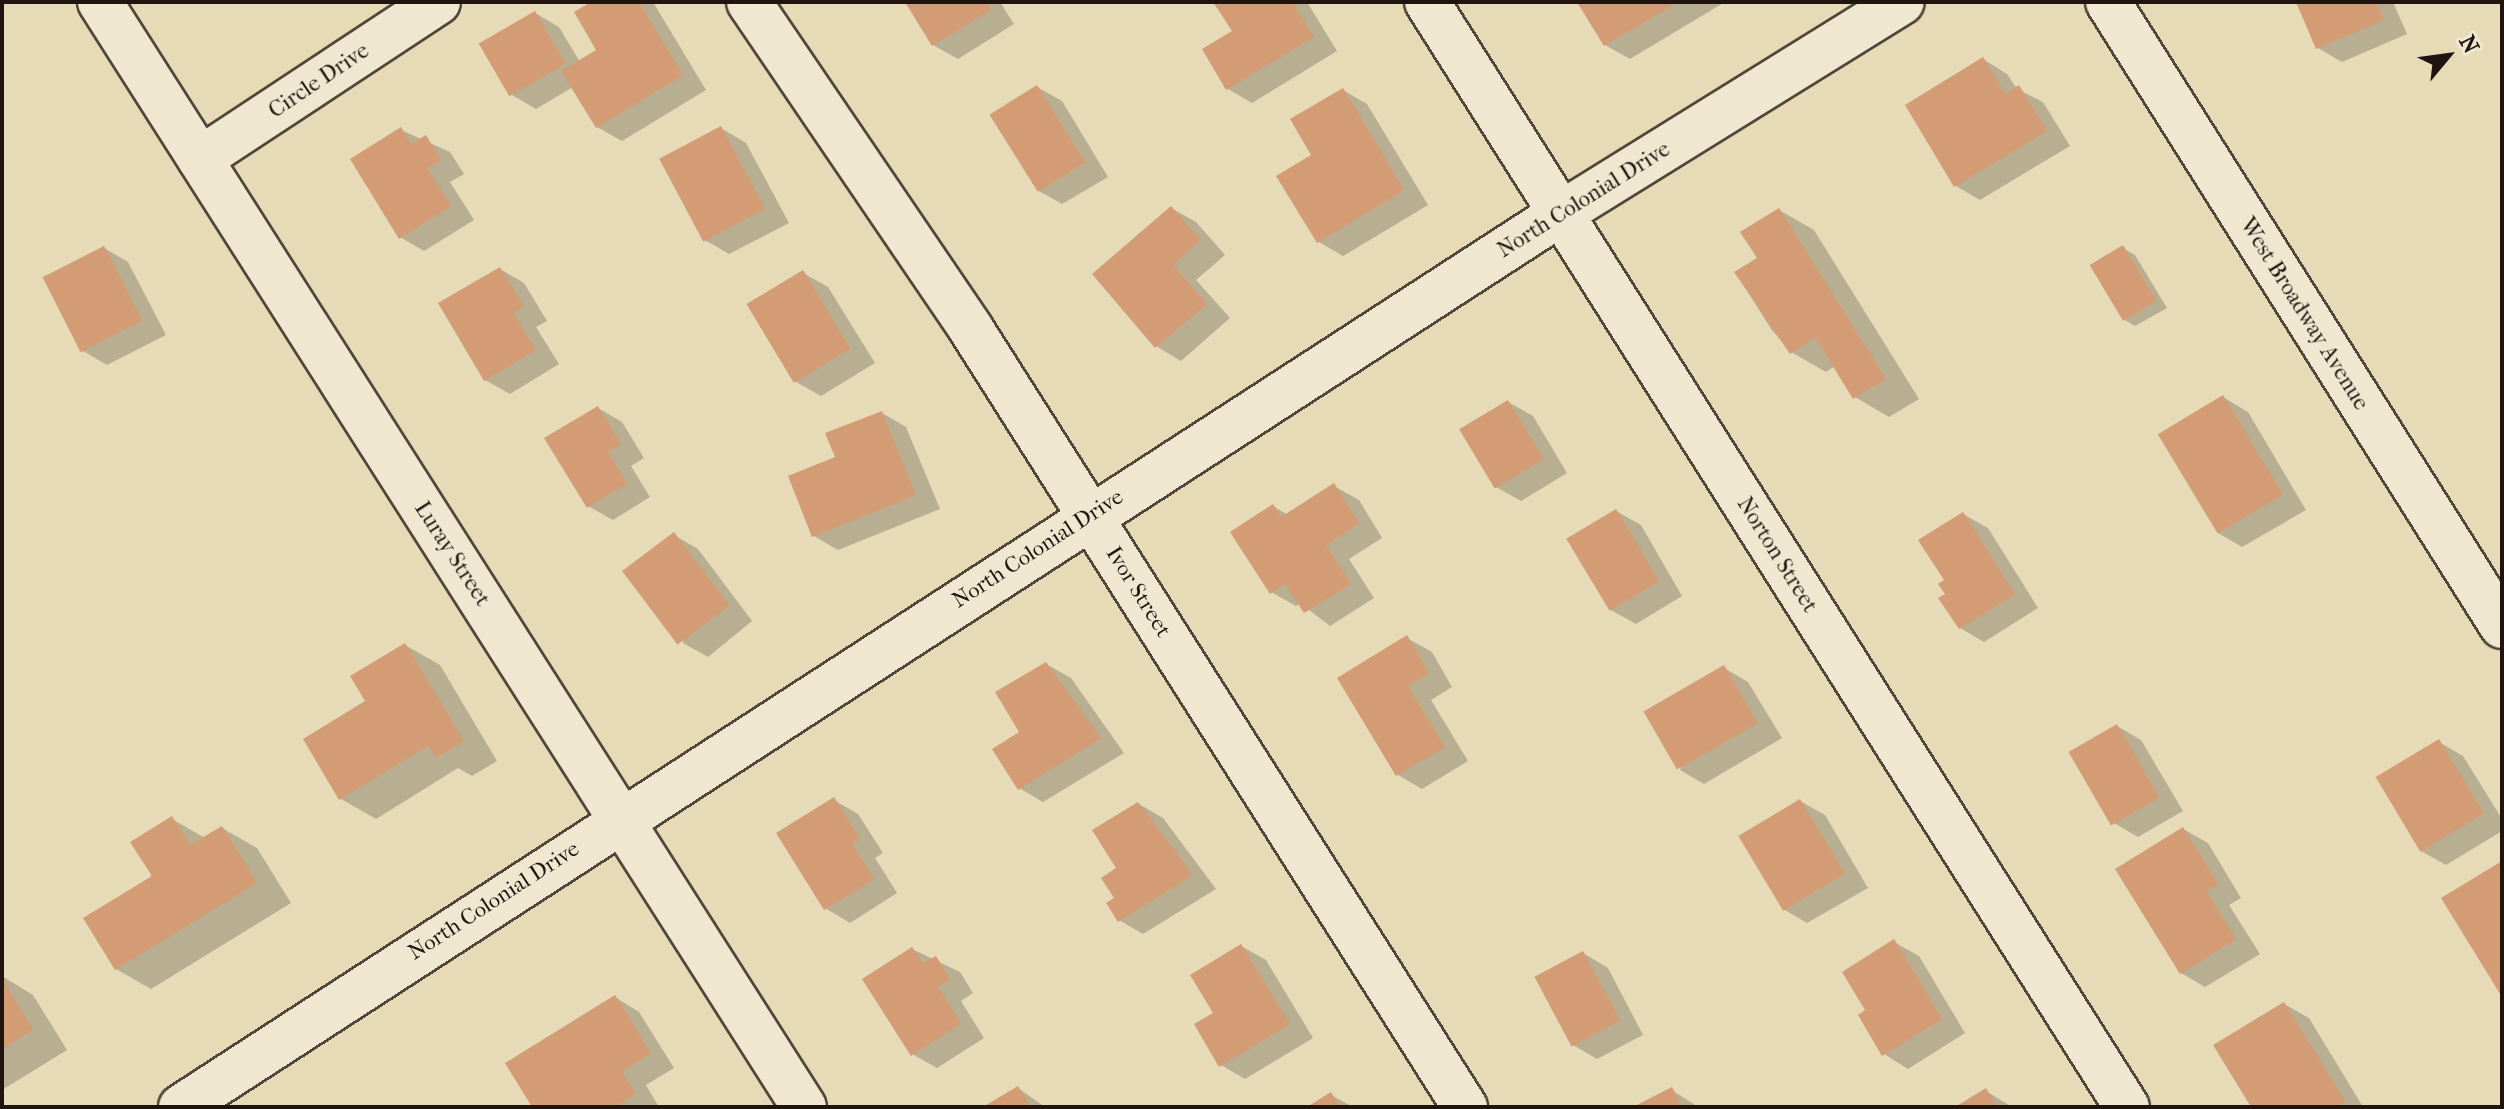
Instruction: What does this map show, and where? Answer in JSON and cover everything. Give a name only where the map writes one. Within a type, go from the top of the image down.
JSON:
[{"type":"street","name":"Luray Street","points":[[100,2],[804,1107]]},
{"type":"street","name":"Circle Drive","points":[[200,159],[438,2]]},
{"type":"street","name":"Ivor Street","points":[[749,2],[971,329],[1465,1107]]},
{"type":"street","name":"Norton Street","points":[[1427,2],[2127,1107]]},
{"type":"street","name":"North Colonial Drive","points":[[181,1107],[620,818],[1560,214],[1902,2]]},
{"type":"street","name":"West Broadway Avenue","points":[[2108,2],[2502,626]]},
{"type":"building","points":[[591,2],[639,2],[683,75],[596,128],[561,71],[596,50],[574,12]]},
{"type":"building","points":[[905,2],[986,2],[991,10],[932,46]]},
{"type":"building","points":[[1213,2],[1292,2],[1314,37],[1226,90],[1202,49],[1232,31]]},
{"type":"building","points":[[1577,2],[1678,2],[1604,46]]},
{"type":"building","points":[[2296,2],[2376,2],[2384,20],[2316,49]]},
{"type":"building","points":[[535,11],[566,64],[509,96],[479,44]]},
{"type":"building","points":[[1983,57],[2005,94],[2019,85],[2047,131],[1954,187],[1905,105]]},
{"type":"building","points":[[1037,85],[1085,162],[1038,192],[990,115]]},
{"type":"building","points":[[1343,88],[1404,190],[1317,243],[1276,176],[1311,155],[1290,119]]},
{"type":"building","points":[[721,126],[765,209],[703,242],[659,159]]},
{"type":"building","points":[[401,127],[411,144],[426,135],[441,160],[427,168],[451,206],[399,239],[350,159]]},
{"type":"building","points":[[1171,206],[1201,240],[1173,265],[1207,304],[1155,348],[1092,274]]},
{"type":"building","points":[[1779,208],[1886,379],[1853,399],[1815,337],[1790,354],[1734,272],[1757,258],[1740,232]]},
{"type":"building","points":[[2123,245],[2156,301],[2123,321],[2090,265]]},
{"type":"building","points":[[104,246],[142,321],[81,352],[43,277]]},
{"type":"building","points":[[500,267],[524,307],[513,313],[536,350],[484,381],[438,303]]},
{"type":"building","points":[[803,270],[850,349],[794,383],[746,304]]},
{"type":"building","points":[[2223,395],[2283,494],[2218,534],[2158,434]]},
{"type":"building","points":[[1508,400],[1544,459],[1495,489],[1459,429]]},
{"type":"building","points":[[598,406],[621,444],[608,452],[627,483],[587,508],[544,438]]},
{"type":"building","points":[[882,411],[916,495],[812,537],[788,476],[835,457],[825,433]]},
{"type":"building","points":[[1334,483],[1359,523],[1326,545],[1351,584],[1304,613],[1285,584],[1270,594],[1230,532],[1273,504],[1281,517]]},
{"type":"building","points":[[1616,509],[1659,581],[1610,611],[1566,539]]},
{"type":"building","points":[[1963,512],[2015,594],[1959,629],[1938,598],[1945,594],[1938,584],[1944,580],[1918,540]]},
{"type":"building","points":[[674,532],[729,605],[677,645],[622,571]]},
{"type":"building","points":[[1407,635],[1429,673],[1408,686],[1445,747],[1396,776],[1337,678]]},
{"type":"building","points":[[405,643],[464,741],[436,758],[428,746],[339,800],[303,739],[365,701],[350,676]]},
{"type":"building","points":[[1046,662],[1101,738],[1018,790],[992,749],[1019,732],[995,692]]},
{"type":"building","points":[[1724,665],[1758,723],[1677,770],[1643,712]]},
{"type":"building","points":[[2117,724],[2160,798],[2111,826],[2069,752]]},
{"type":"building","points":[[2439,739],[2484,814],[2420,852],[2376,777]]},
{"type":"building","points":[[834,797],[860,839],[852,844],[874,879],[824,910],[776,833]]},
{"type":"building","points":[[1800,799],[1845,874],[1783,911],[1738,836]]},
{"type":"building","points":[[1138,802],[1193,875],[1118,922],[1106,903],[1114,898],[1101,878],[1116,868],[1092,830]]},
{"type":"building","points":[[172,816],[190,845],[222,826],[257,883],[115,970],[83,918],[152,876],[130,842]]},
{"type":"building","points":[[2183,827],[2218,884],[2206,891],[2236,939],[2180,974],[2115,869]]},
{"type":"building","points":[[2502,861],[2502,997],[2441,898]]},
{"type":"building","points":[[1894,939],[1942,1019],[1882,1056],[1858,1015],[1865,1010],[1842,972]]},
{"type":"building","points":[[1241,944],[1290,1024],[1219,1067],[1194,1024],[1213,1013],[1190,975]]},
{"type":"building","points":[[912,947],[923,963],[936,956],[950,979],[938,987],[961,1023],[911,1056],[862,979]]},
{"type":"building","points":[[1583,951],[1620,1021],[1572,1047],[1534,977]]},
{"type":"building","points":[[2,978],[33,1030],[2,1049]]},
{"type":"building","points":[[615,995],[651,1053],[622,1071],[636,1094],[615,1107],[532,1107],[505,1063]]},
{"type":"building","points":[[2284,1002],[2345,1101],[2336,1107],[2251,1107],[2213,1045]]},
{"type":"building","points":[[1018,1086],[1031,1107],[983,1107]]},
{"type":"building","points":[[1672,1087],[1682,1107],[1633,1107]]},
{"type":"building","points":[[1986,1088],[1997,1107],[1955,1107]]},
{"type":"building","points":[[1331,1092],[1340,1107],[1307,1107]]}]
